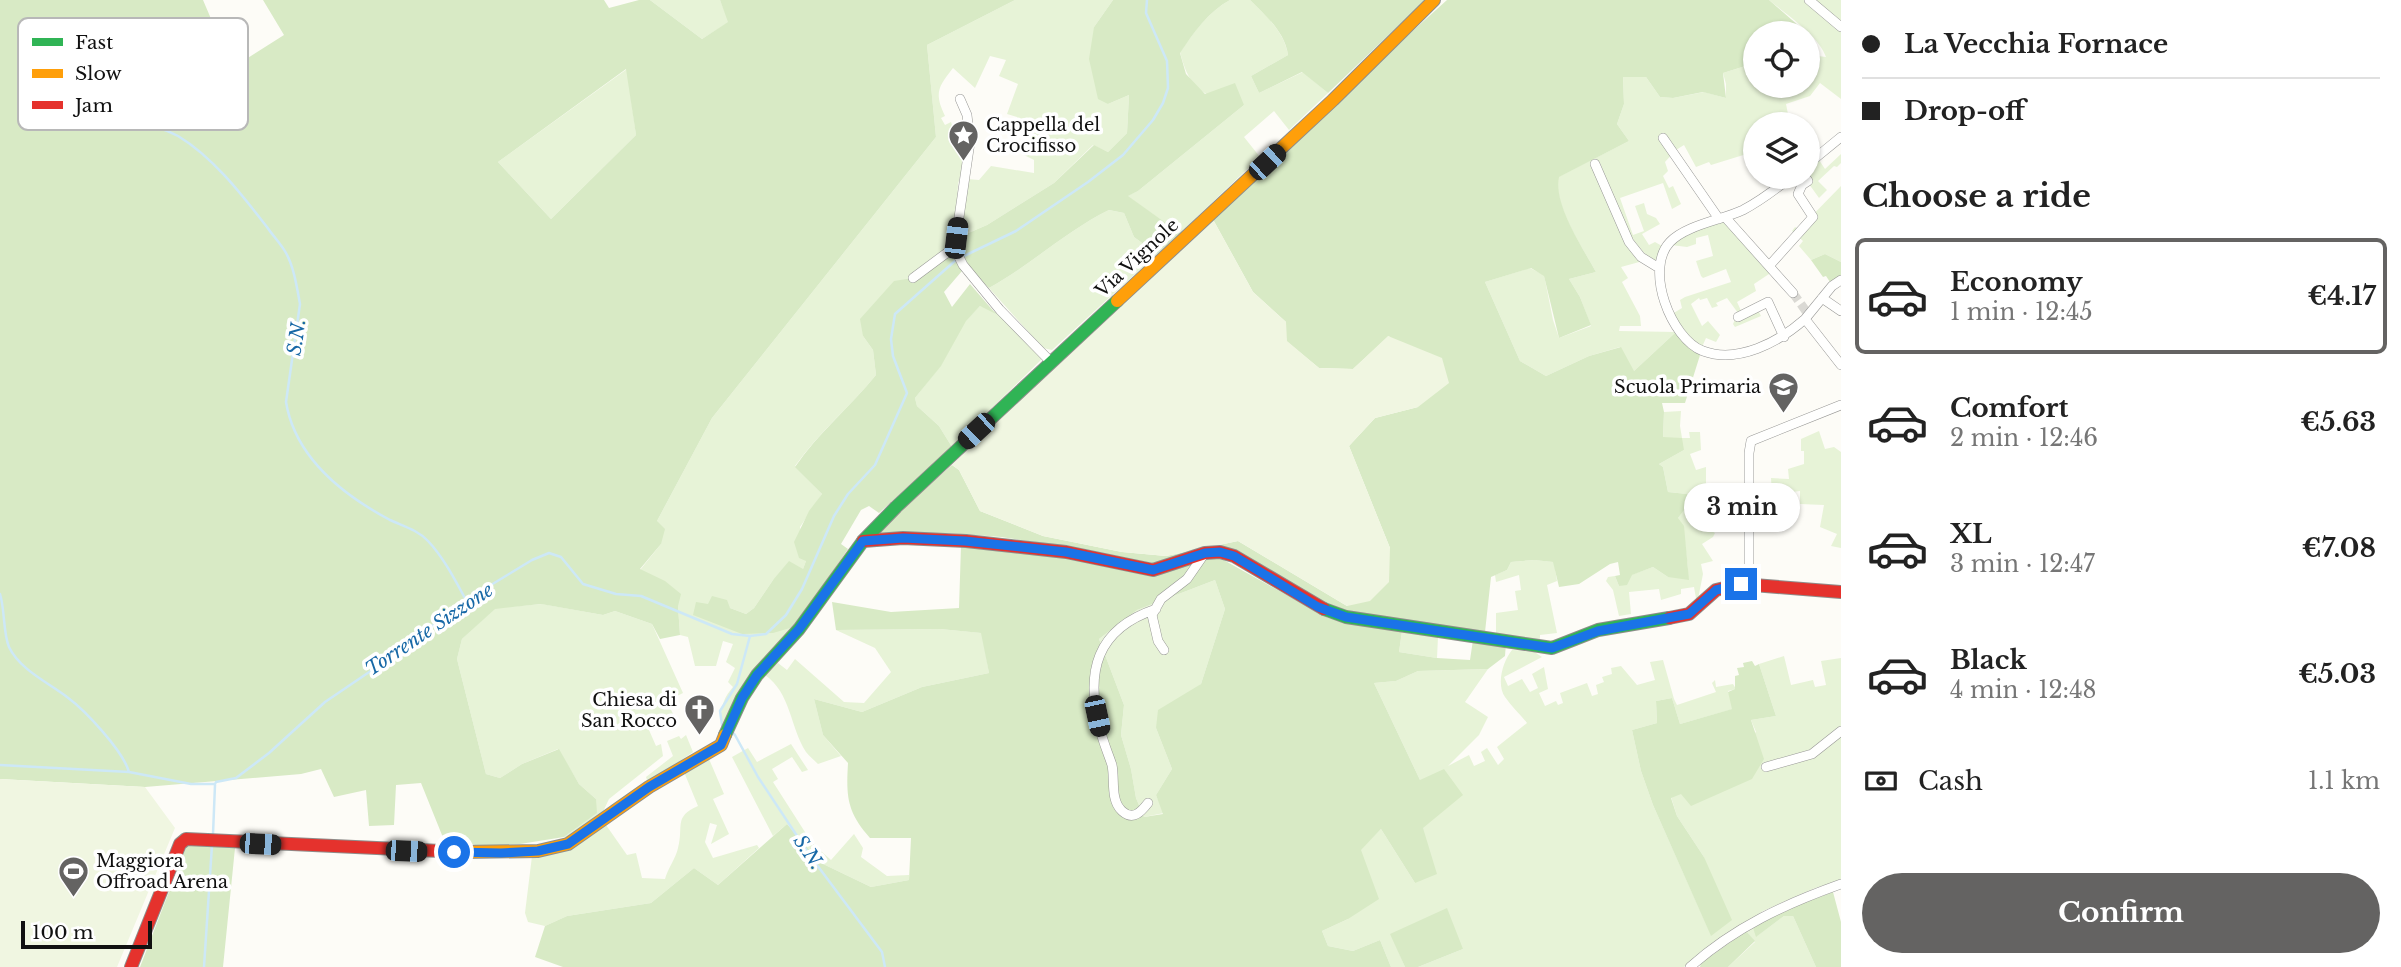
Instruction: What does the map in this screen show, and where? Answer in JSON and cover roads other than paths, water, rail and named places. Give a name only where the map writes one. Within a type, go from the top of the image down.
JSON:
[{"type":"street","name":"Via Vignole","points":[[131,967],[180,844],[186,839],[443,852],[538,851],[568,844],[649,787],[721,745],[742,698],[757,675],[799,629],[863,541],[949,456],[1324,110],[1434,0]]},
{"type":"street","points":[[1809,0],[1841,27]]},
{"type":"street","points":[[960,99],[967,115],[970,142],[961,194],[957,252],[963,265],[1000,310],[1051,362]]},
{"type":"street","points":[[1820,154],[1841,137]]},
{"type":"street","points":[[1663,138],[1722,218],[1793,293]]},
{"type":"street","points":[[1595,164],[1629,242],[1641,257],[1659,268]]},
{"type":"street","points":[[1776,189],[1764,198],[1722,218],[1682,233],[1669,243],[1659,268],[1666,305],[1676,330],[1701,351],[1724,356],[1763,346],[1784,337],[1841,281]]},
{"type":"street","points":[[1769,266],[1812,217],[1798,194],[1800,189]]},
{"type":"street","points":[[913,278],[948,252],[957,252]]},
{"type":"street","points":[[1822,298],[1841,311]]},
{"type":"street","points":[[1738,317],[1768,302],[1784,337]]},
{"type":"street","points":[[1805,319],[1840,364]]},
{"type":"street","points":[[1749,583],[1751,441],[1841,405]]},
{"type":"street","points":[[863,541],[903,538],[965,541],[1066,552],[1153,570],[1205,553],[1220,552],[1234,556],[1318,607],[1346,617],[1552,648],[1598,631],[1689,614],[1716,590],[1749,583],[1770,588],[1841,592]]},
{"type":"street","points":[[1164,650],[1158,641],[1153,615],[1161,599],[1187,579],[1205,553]]},
{"type":"street","points":[[1148,803],[1139,814],[1132,816],[1123,812],[1116,801],[1114,777],[1097,716],[1096,682],[1099,653],[1107,639],[1114,631],[1156,609]]},
{"type":"street","points":[[1766,766],[1812,754],[1841,731]]},
{"type":"street","points":[[1690,967],[1775,910],[1841,884]]},
{"type":"waterway","name":"Torrente Sizzone","points":[[962,257],[1016,231],[1088,182],[1123,155],[1153,120],[1168,88],[1167,61],[1146,13],[1147,0]]},
{"type":"waterway","name":"S.N.","points":[[164,130],[191,145],[226,177],[286,253],[300,304],[286,402],[299,440],[324,472],[355,499],[424,537],[444,562],[466,600]]},
{"type":"waterway","name":"Torrente Sizzone","points":[[0,765],[129,772],[191,784],[215,784],[236,778],[269,753],[325,702],[468,599],[532,560],[549,553],[561,557],[583,584],[616,594],[641,596],[732,634],[766,634],[786,615],[802,589],[834,516],[848,494],[875,465],[907,393],[893,356],[891,339],[895,314],[956,260]]},
{"type":"waterway","name":"S.N.","points":[[0,594],[7,641],[14,655],[27,669],[84,712],[112,743],[129,772]]},
{"type":"waterway","name":"S.N.","points":[[725,727],[722,725],[720,711],[737,684],[750,636]]},
{"type":"waterway","name":"S.N.","points":[[731,731],[811,857],[882,952],[885,967]]},
{"type":"waterway","points":[[213,834],[215,785]]},
{"type":"waterway","points":[[204,967],[212,845]]},
{"type":"tunnel","points":[[1793,293],[1808,314]]},
{"type":"place","name":"Cappella del Crocifisso","points":[[963,162]]},
{"type":"place","name":"Scuola Primaria","points":[[1784,414]]},
{"type":"place","name":"Chiesa di San Rocco","points":[[700,737]]},
{"type":"place","name":"Maggiora Offroad Arena","points":[[73,898]]}]
